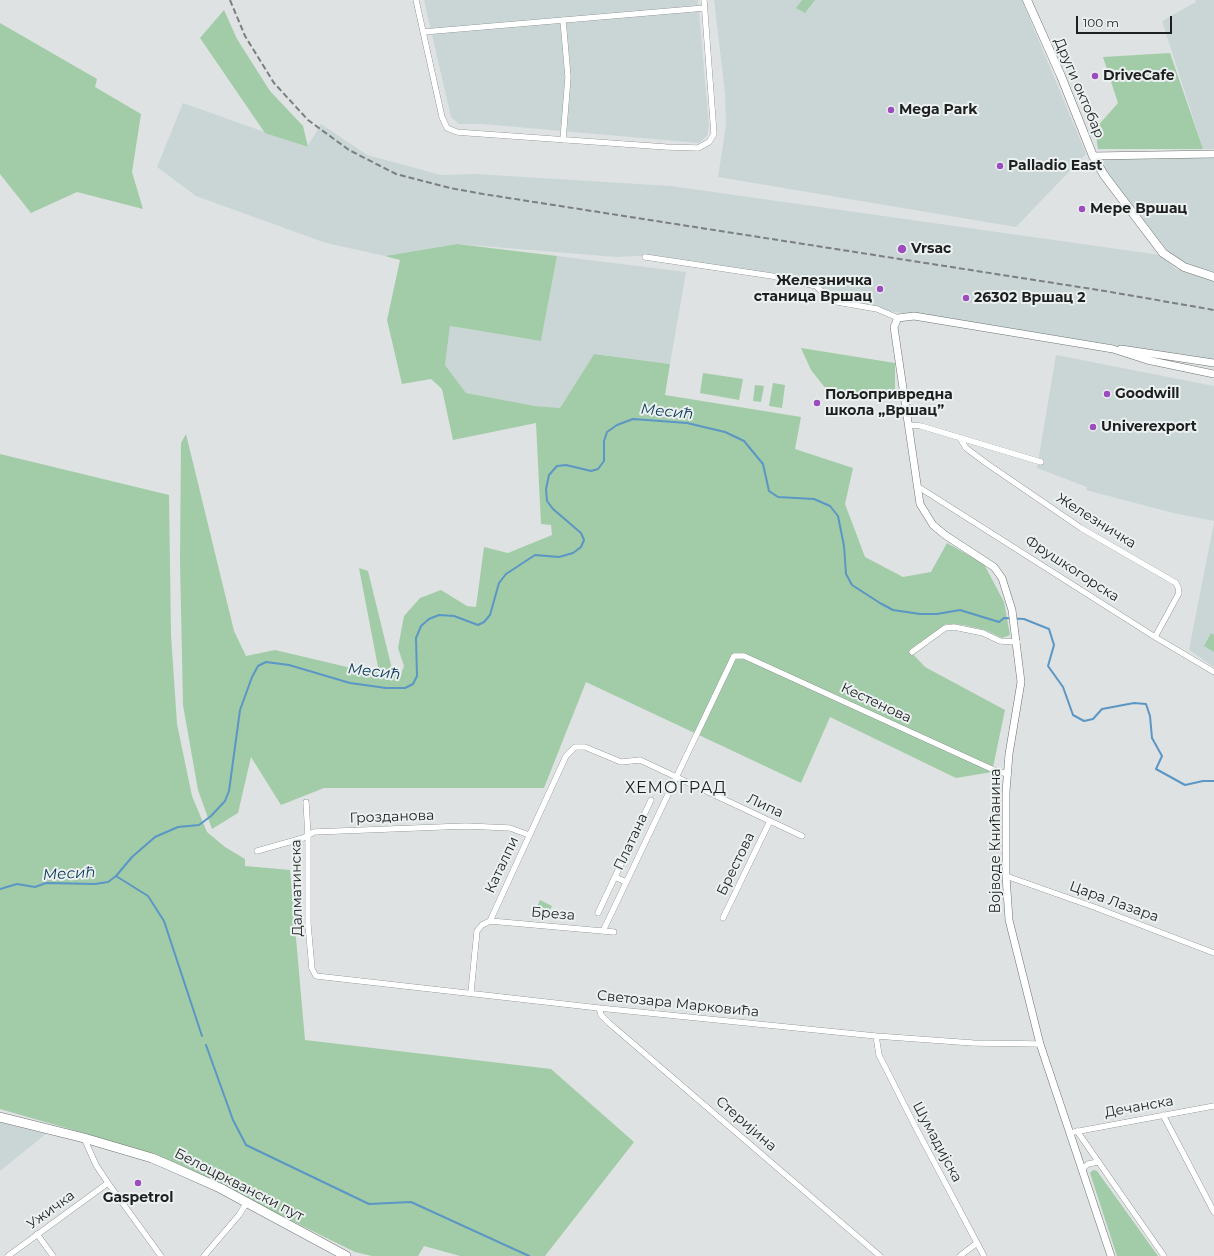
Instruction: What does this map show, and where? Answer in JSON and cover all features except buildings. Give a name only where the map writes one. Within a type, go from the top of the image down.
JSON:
[{"type":"main road","name":"Други октобар","points":[[1027,0],[1059,71],[1093,156],[1104,175],[1163,252],[1184,267],[1214,277]]},
{"type":"main road","name":"Белоцрквански пут","points":[[0,1117],[84,1138],[168,1165],[247,1202],[346,1256]]},
{"type":"street","points":[[416,0],[442,117],[448,128],[457,132],[698,148],[709,142],[714,134],[704,0]]},
{"type":"street","points":[[423,32],[705,8]]},
{"type":"street","points":[[562,140],[568,77],[563,20]]},
{"type":"street","points":[[1093,156],[1214,154]]},
{"type":"street","points":[[645,257],[772,276],[816,286],[830,299],[837,302],[877,309],[898,318],[914,316],[1112,349],[1155,354],[1214,364]]},
{"type":"street","name":"Војводе Книћанина","points":[[898,318],[894,332],[920,504],[933,525],[944,535],[994,567],[1002,578],[1012,610],[1021,682],[1012,734],[1008,774],[1006,876],[1009,920],[1040,1044],[1073,1132],[1082,1169],[1111,1256]]},
{"type":"street","points":[[1112,349],[1160,364],[1214,374]]},
{"type":"street","points":[[1136,357],[1155,354]]},
{"type":"street","points":[[1155,354],[1160,364]]},
{"type":"street","points":[[909,425],[922,426],[1041,462]]},
{"type":"street","name":"Железничка","points":[[960,438],[966,448],[986,463],[1075,524],[1176,583],[1179,594],[1155,637]]},
{"type":"street","name":"Фрушкогорска","points":[[917,486],[1155,637],[1214,672]]},
{"type":"street","points":[[912,652],[944,628],[954,627],[977,632],[1000,641],[1017,642]]},
{"type":"street","name":"Кестенова","points":[[734,656],[744,656],[996,771],[1008,774]]},
{"type":"street","name":"Платана","points":[[603,931],[675,777],[734,656]]},
{"type":"street","name":"Липа","points":[[572,749],[585,747],[621,762],[640,760],[802,836]]},
{"type":"street","name":"Каталпи","points":[[471,992],[475,938],[479,928],[490,921],[566,756],[572,749]]},
{"type":"street","points":[[598,913],[651,800]]},
{"type":"street","name":"Далматинска","points":[[306,802],[308,835],[308,924],[312,969],[314,974]]},
{"type":"street","name":"Брестова","points":[[723,918],[770,821]]},
{"type":"street","name":"Грозданова","points":[[257,851],[314,832],[466,826],[510,828],[530,835]]},
{"type":"street","name":"Цара Лазара","points":[[1006,876],[1214,952]]},
{"type":"street","points":[[615,877],[626,882]]},
{"type":"street","name":"Бреза","points":[[490,921],[614,932]]},
{"type":"street","name":"Светозара Марковића","points":[[314,974],[319,976],[471,992],[599,1008],[876,1036],[973,1043],[1040,1044]]},
{"type":"street","name":"Стеријина","points":[[599,1008],[601,1015],[609,1023],[880,1256]]},
{"type":"street","name":"Шумадијска","points":[[876,1036],[879,1055],[984,1256]]},
{"type":"street","name":"Дечанска","points":[[1073,1132],[1214,1106]]},
{"type":"street","points":[[1163,1115],[1214,1212]]},
{"type":"street","name":"Војводе Книћанина","points":[[1073,1132],[1098,1162],[1164,1256]]},
{"type":"street","points":[[84,1138],[96,1165],[162,1256]]},
{"type":"street","points":[[1082,1169],[1088,1164],[1098,1162]]},
{"type":"street","name":"Ужичка","points":[[8,1256],[108,1183]]},
{"type":"street","points":[[204,1256],[239,1216],[247,1202]]},
{"type":"street","points":[[37,1234],[53,1256]]},
{"type":"street","points":[[960,1256],[977,1243]]},
{"type":"shaded area","points":[[424,0],[698,0],[709,126],[707,136],[699,143],[482,124],[459,124],[451,117]]},
{"type":"shaded area","points":[[714,0],[1022,0],[1086,154],[1016,227],[718,177],[726,125],[725,93]]},
{"type":"shaded area","points":[[1195,0],[1214,0],[1214,149],[1203,149],[1162,21],[1196,2]]},
{"type":"shaded area","points":[[183,103],[307,147],[321,124],[367,155],[441,175],[476,174],[671,186],[1160,255],[1176,269],[1214,281],[1214,361],[952,319],[894,312],[834,299],[802,279],[721,266],[638,256],[616,257],[457,244],[385,256],[326,243],[196,196],[157,167]]},
{"type":"shaded area","points":[[1214,156],[1214,272],[1180,261],[1166,249],[1095,157]]},
{"type":"shaded area","points":[[557,256],[686,272],[670,364],[594,354],[560,408],[535,406],[466,393],[445,365],[450,326],[541,341]]},
{"type":"shaded area","points":[[1056,355],[1214,386],[1214,521],[1173,513],[1086,490],[1087,487],[1037,468]]},
{"type":"shaded area","points":[[1214,522],[1214,667],[1189,650]]},
{"type":"shaded area","points":[[0,1122],[46,1134],[0,1171]]},
{"type":"green space","points":[[802,0],[815,0],[805,13],[796,8]]},
{"type":"green space","points":[[224,10],[237,39],[270,91],[303,126],[308,147],[265,133],[200,38]]},
{"type":"green space","points":[[0,23],[97,79],[95,87],[141,114],[132,172],[143,209],[77,192],[31,213],[0,174]]},
{"type":"green space","points":[[1170,53],[1203,149],[1098,149],[1095,129],[1118,103],[1103,57]]},
{"type":"green space","points":[[457,244],[557,256],[541,341],[450,326],[445,365],[466,393],[535,406],[560,408],[594,354],[670,364],[665,395],[801,417],[795,449],[853,468],[845,504],[865,557],[903,577],[931,572],[947,543],[984,564],[1004,602],[1010,635],[1002,638],[985,630],[963,625],[946,624],[909,650],[925,667],[1005,710],[992,772],[956,778],[830,717],[801,783],[586,682],[544,788],[324,788],[281,805],[251,757],[238,813],[212,829],[198,790],[183,705],[180,561],[181,443],[186,434],[234,631],[246,656],[275,650],[364,671],[379,672],[359,568],[368,571],[392,669],[401,674],[404,666],[398,648],[404,616],[420,598],[441,590],[467,606],[476,607],[484,547],[508,553],[552,535],[551,525],[541,524],[536,423],[453,440],[442,389],[431,379],[402,384],[387,320],[400,260],[385,256]]},
{"type":"green space","points":[[801,348],[895,363],[895,398],[826,389],[811,370]]},
{"type":"green space","points":[[703,373],[743,379],[739,400],[700,393]]},
{"type":"green space","points":[[773,383],[785,385],[782,408],[769,406]]},
{"type":"green space","points":[[755,385],[764,386],[761,402],[753,401]]},
{"type":"green space","points":[[0,454],[169,495],[171,635],[177,724],[192,796],[207,832],[225,847],[245,859],[245,866],[290,870],[305,1040],[551,1069],[634,1142],[545,1256],[460,1256],[424,1246],[418,1256],[372,1256],[355,1252],[203,1177],[87,1134],[0,1109]]},
{"type":"green space","points":[[1211,633],[1214,635],[1214,652],[1204,646]]},
{"type":"green space","points":[[540,900],[552,906],[548,914],[536,909]]},
{"type":"green space","points":[[1093,1170],[1097,1171],[1158,1256],[1117,1256],[1090,1173]]},
{"type":"waterway","name":"Месић","points":[[0,889],[17,884],[35,887],[46,883],[95,884],[108,882],[116,876],[132,857],[155,837],[178,827],[199,825],[211,816],[225,801],[229,791],[240,710],[252,677],[258,666],[266,662],[289,665],[350,683],[386,688],[405,688],[413,684],[417,676],[416,638],[421,626],[429,619],[439,615],[454,616],[478,625],[484,622],[490,615],[499,583],[506,574],[535,555],[559,557],[573,553],[581,547],[584,540],[581,533],[553,509],[547,501],[546,489],[549,475],[557,466],[566,465],[591,471],[598,469],[604,461],[604,441],[607,432],[617,425],[633,419],[687,423],[725,432],[744,441],[763,464],[769,491],[778,497],[814,499],[830,506],[838,516],[844,546],[846,574],[852,585],[893,610],[920,614],[937,614],[960,610],[999,622],[1004,618],[1024,619],[1049,629],[1054,645],[1048,666],[1063,687],[1073,715],[1084,721],[1093,719],[1102,709],[1134,703],[1146,704],[1150,716],[1152,738],[1162,756],[1156,769],[1185,785],[1203,781],[1214,781]]},
{"type":"waterway","points":[[116,876],[148,896],[164,921],[202,1036]]},
{"type":"waterway","points":[[206,1045],[233,1120],[246,1145],[369,1204],[411,1202],[529,1256]]},
{"type":"railway","points":[[230,0],[245,36],[274,83],[308,120],[349,150],[396,174],[450,188],[483,194],[1105,291],[1214,310]]},
{"type":"place","name":"DriveCafe","points":[[1095,76]]},
{"type":"place","name":"Mega Park","points":[[891,110]]},
{"type":"place","name":"Palladio East","points":[[1000,166]]},
{"type":"place","name":"Мере Вршац","points":[[1082,209]]},
{"type":"place","name":"Vrsac","points":[[902,249]]},
{"type":"place","name":"Железничка станица Вршац","points":[[880,289]]},
{"type":"place","name":"26302 Вршац 2","points":[[966,298]]},
{"type":"place","name":"Goodwill","points":[[1107,394]]},
{"type":"place","name":"Пољопривредна школа „Вршац”","points":[[817,403]]},
{"type":"place","name":"Univerexport","points":[[1093,427]]},
{"type":"place","name":"Gaspetrol","points":[[138,1183]]},
{"type":"district","name":"ХЕМОГРАД","points":[[676,788]]}]
